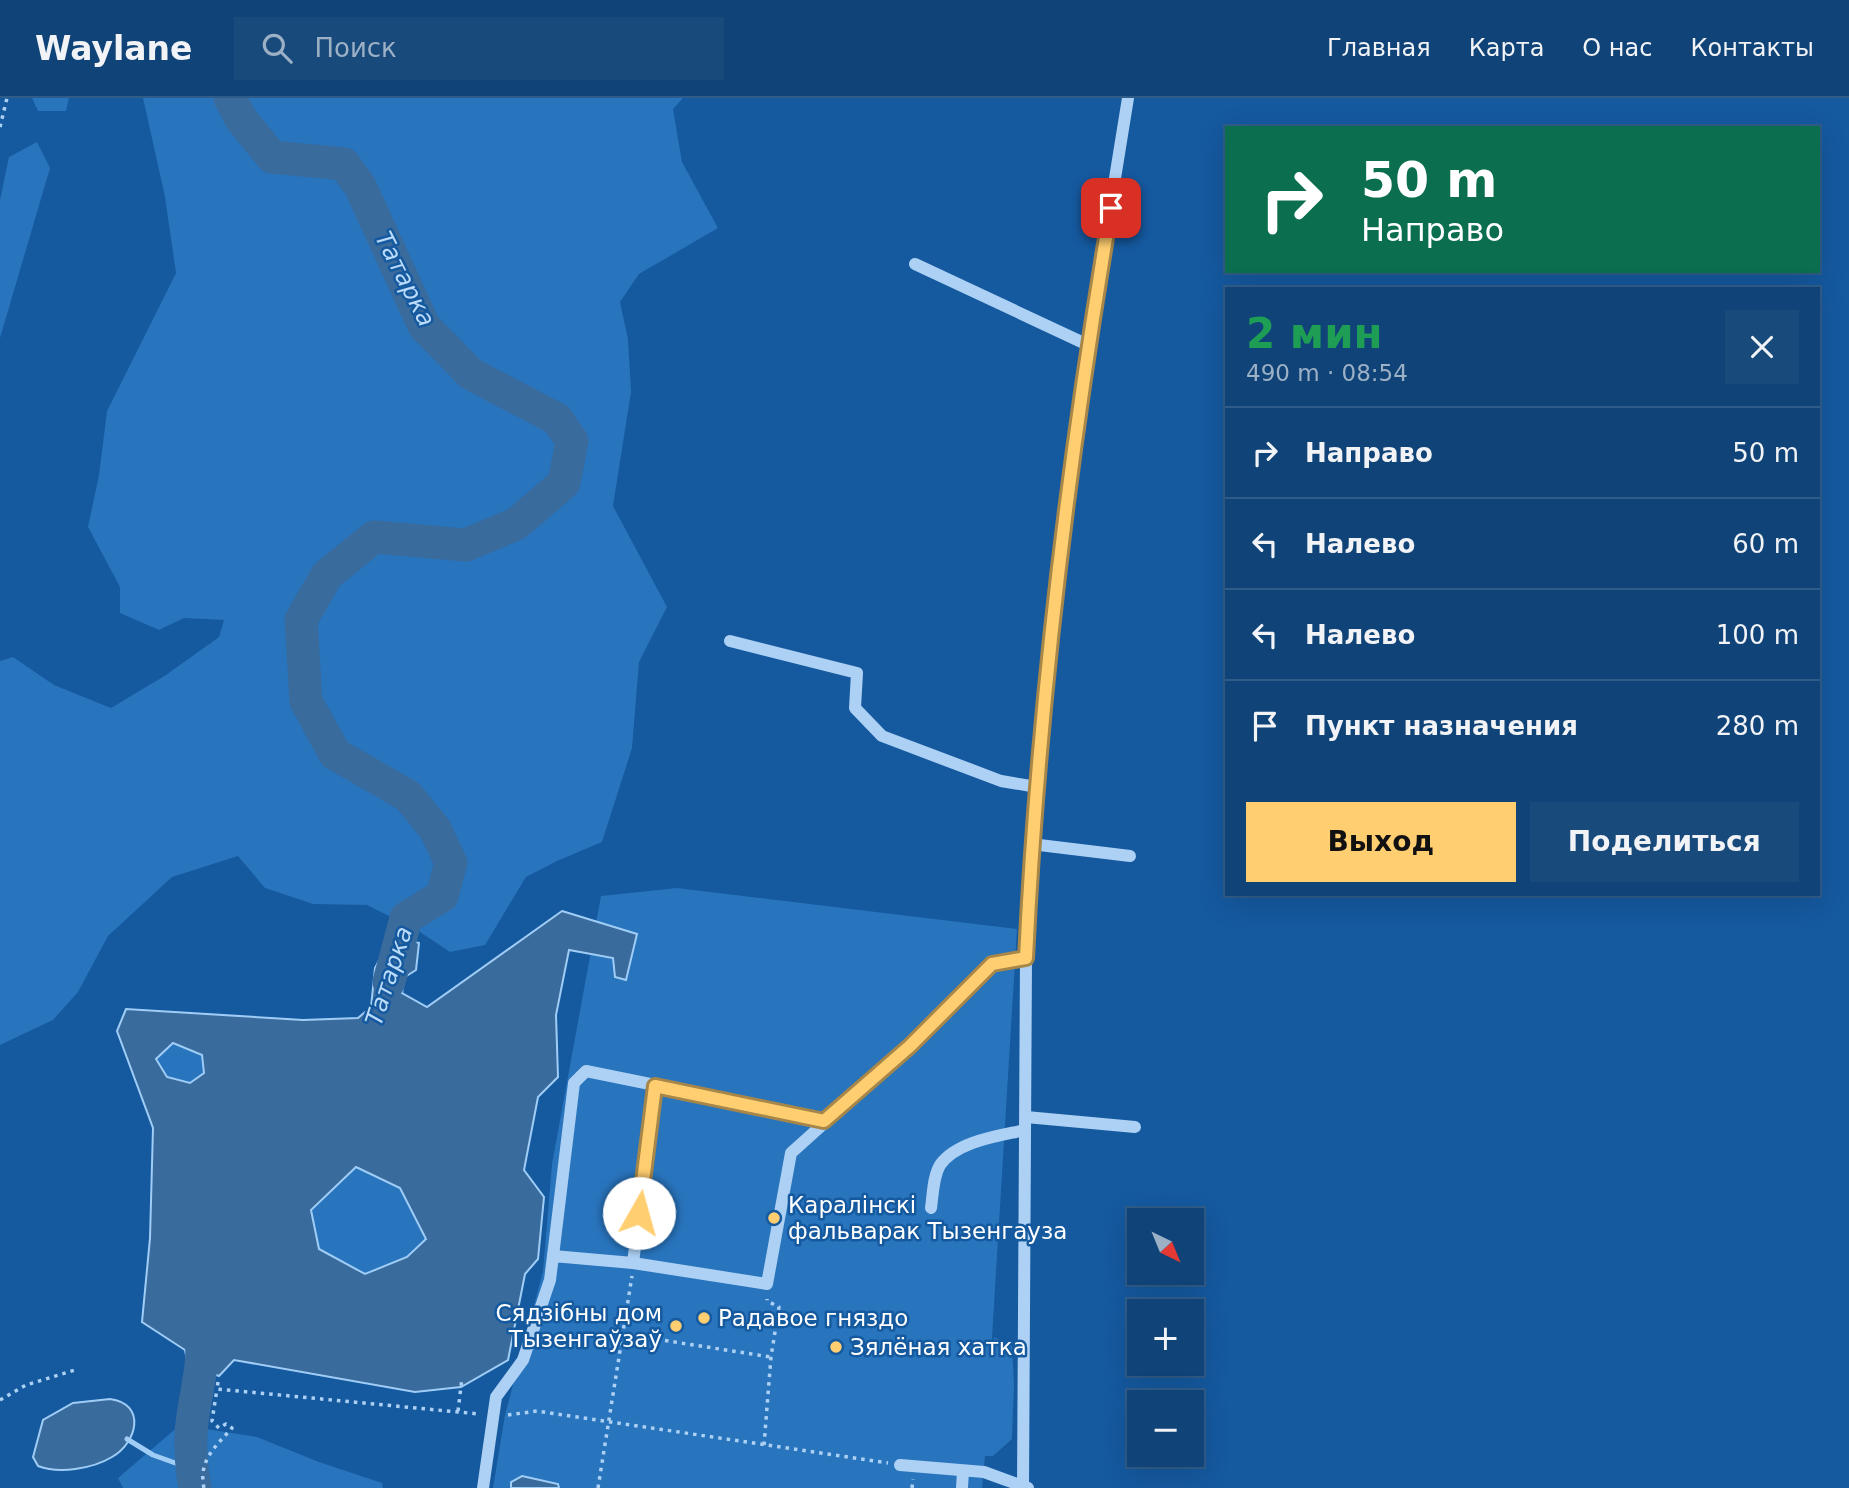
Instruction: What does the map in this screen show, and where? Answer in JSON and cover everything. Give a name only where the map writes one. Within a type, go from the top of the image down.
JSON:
[{"type":"street","points":[[900,1465],[984,1472],[1025,1487],[1026,958],[1031,844],[1052,615],[1088,345],[1128,98]]},
{"type":"street","points":[[915,264],[1088,345]]},
{"type":"street","points":[[730,640],[857,673],[855,708],[882,736],[1001,781],[1037,787]]},
{"type":"street","points":[[1031,844],[1130,856]]},
{"type":"street","points":[[553,1256],[633,1263],[767,1284],[791,1153],[910,1046],[992,964],[1026,958]]},
{"type":"street","points":[[483,1488],[491,1437],[491,1415],[496,1397],[523,1360],[550,1280],[574,1083],[586,1071],[824,1121]]},
{"type":"street","points":[[633,1263],[655,1086]]},
{"type":"street","points":[[931,1208],[935,1177],[947,1157],[985,1139],[1025,1124],[1135,1128]]},
{"type":"street","points":[[962,1488],[963,1471]]},
{"type":"path","points":[[0,127],[7,98]]},
{"type":"path","points":[[598,1488],[633,1263]]},
{"type":"path","points":[[764,1445],[771,1357],[779,1307],[767,1301],[767,1284]]},
{"type":"path","points":[[623,1335],[771,1357]]},
{"type":"path","points":[[0,1401],[26,1385],[75,1370]]},
{"type":"path","points":[[458,1411],[462,1378]]},
{"type":"path","points":[[204,1488],[201,1475],[207,1456],[232,1428],[226,1423],[219,1428],[212,1422],[218,1382]]},
{"type":"path","points":[[217,1389],[491,1415],[537,1411],[900,1465]]},
{"type":"shaded area","points":[[32,98],[69,98],[66,111],[38,111]]},
{"type":"shaded area","points":[[143,98],[683,98],[673,109],[682,162],[718,228],[639,274],[620,302],[628,339],[631,392],[613,506],[667,607],[639,662],[632,748],[602,842],[526,877],[485,945],[450,952],[417,930],[367,905],[313,904],[265,888],[238,856],[172,877],[108,936],[78,992],[53,1020],[0,1045],[0,661],[13,657],[54,685],[111,708],[166,675],[219,637],[224,620],[184,618],[159,630],[120,613],[120,587],[88,527],[99,475],[107,411],[176,273],[165,197]]},
{"type":"shaded area","points":[[37,142],[50,168],[0,338],[0,200],[9,157]]},
{"type":"shaded area","name":"Каралінскі фальварак Тызенгауза","points":[[677,888],[1017,929],[991,1354],[994,1337],[1012,1346],[1012,1439],[993,1456],[985,1456],[982,1488],[493,1488],[505,1415],[543,1271],[552,1164],[601,896]]},
{"type":"shaded area","points":[[173,1043],[202,1055],[205,1073],[190,1083],[167,1077],[156,1059]]},
{"type":"shaded area","points":[[356,1167],[400,1188],[427,1239],[407,1257],[365,1274],[319,1249],[311,1210]]},
{"type":"shaded area","points":[[180,1425],[257,1437],[382,1483],[383,1488],[123,1488],[118,1478]]},
{"type":"water","points":[[562,911],[637,934],[626,980],[615,977],[613,958],[569,950],[556,1015],[558,1077],[538,1097],[524,1170],[544,1197],[538,1259],[525,1274],[508,1360],[461,1387],[415,1392],[234,1360],[219,1376],[188,1365],[185,1350],[142,1322],[150,1238],[153,1128],[117,1031],[126,1009],[303,1020],[358,1018],[371,1007],[375,968],[392,936],[419,943],[416,970],[405,977],[402,993],[427,1007]],"holes":[[[173,1043],[202,1055],[204,1073],[190,1083],[167,1077],[156,1059]],[[356,1167],[400,1188],[426,1239],[407,1257],[365,1274],[319,1249],[311,1210]]]},
{"type":"water","points":[[110,1399],[122,1402],[133,1416],[132,1434],[121,1451],[104,1461],[85,1467],[56,1470],[38,1466],[33,1457],[43,1420],[73,1403]]},
{"type":"water","points":[[522,1476],[558,1484],[559,1488],[511,1488],[511,1482]]},
{"type":"waterway","name":"Татарка","points":[[230,98],[241,119],[272,157],[344,164],[360,186],[424,326],[471,374],[557,419],[572,441],[564,483],[516,524],[466,545],[374,537],[327,575],[301,620],[306,701],[335,754],[408,796],[435,829],[451,863],[442,896],[406,918],[389,982]]},
{"type":"waterway","name":"Татарка","points":[[195,1488],[191,1441],[202,1353],[199,1326]]},
{"type":"waterway","points":[[127,1439],[153,1455],[192,1469]]},
{"type":"place","name":"Каралінскі фальварак Тызенгауза","points":[[774,1218]]},
{"type":"place","name":"Радавое гняздо","points":[[704,1318]]},
{"type":"place","name":"Сядзібны дом Тызенгаўзаў","points":[[676,1326]]},
{"type":"place","name":"Зялёная хатка","points":[[836,1347]]},
{"type":"route","points":[[639,1213],[655,1086],[824,1121],[910,1046],[992,964],[1026,958],[1031,844],[1052,615],[1088,345],[1111,208]]}]
